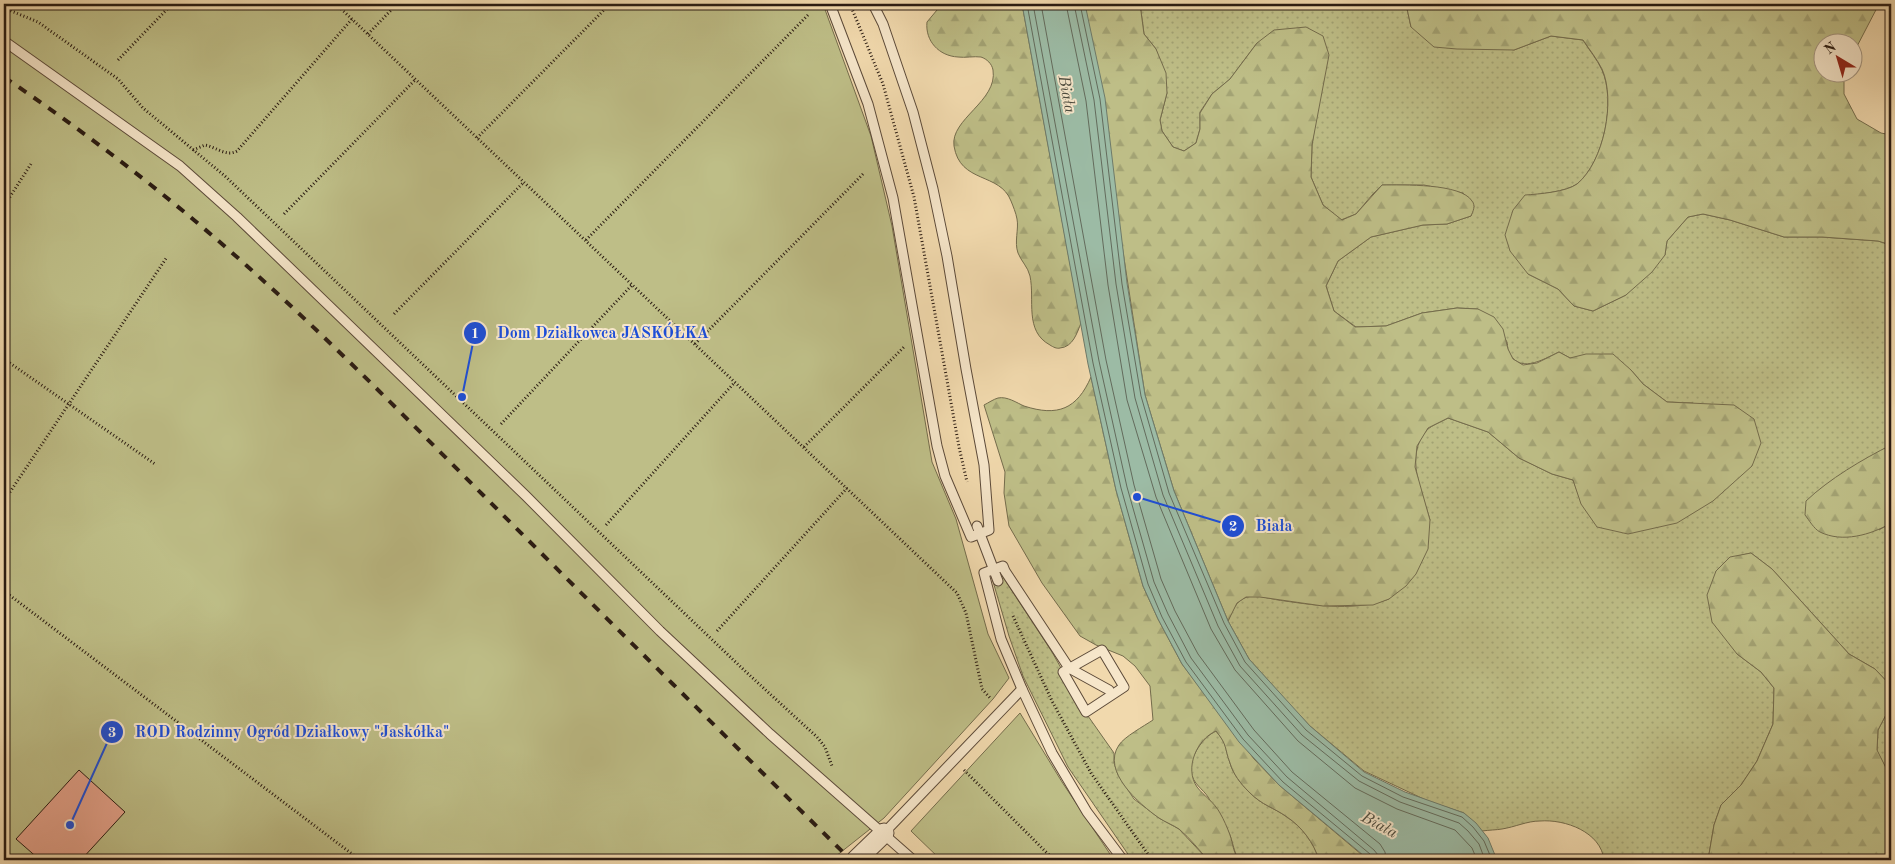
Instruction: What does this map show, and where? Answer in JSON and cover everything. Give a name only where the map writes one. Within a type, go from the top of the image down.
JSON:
[{"type":"street","points":[[856,860],[884,833]]},
{"type":"lane","points":[[830,4],[868,104],[893,198],[937,446],[945,476],[971,537],[979,530],[989,530],[984,465],[948,256],[913,112],[883,24],[873,4]]},
{"type":"lane","points":[[4,41],[180,166],[244,224],[526,496],[660,631],[770,734],[913,860]]},
{"type":"lane","points":[[979,530],[998,581]]},
{"type":"lane","points":[[1109,690],[1069,668],[1003,566],[984,572],[1001,639],[1052,753],[1087,812],[1123,860]]},
{"type":"lane","points":[[1102,650],[1124,687],[1086,712],[1062,672],[1069,668],[1102,650]]},
{"type":"lane","points":[[884,833],[1022,689]]},
{"type":"path","points":[[118,60],[172,4]]},
{"type":"path","points":[[336,4],[957,593],[966,613],[982,690]]},
{"type":"path","points":[[368,34],[397,4]]},
{"type":"path","points":[[477,138],[610,4]]},
{"type":"path","points":[[4,8],[38,22],[118,79],[143,108],[226,177],[816,737],[825,747],[832,764]]},
{"type":"path","points":[[586,240],[810,14]]},
{"type":"path","points":[[180,166],[194,150],[205,145],[227,153],[237,151],[352,19]]},
{"type":"path","points":[[284,214],[416,79]]},
{"type":"path","points":[[4,206],[31,164]]},
{"type":"path","points":[[695,344],[863,174]]},
{"type":"path","points":[[394,314],[524,182]]},
{"type":"path","points":[[4,501],[168,257]]},
{"type":"path","points":[[501,424],[632,285]]},
{"type":"path","points":[[804,447],[906,344]]},
{"type":"path","points":[[4,359],[155,464]]},
{"type":"path","points":[[606,525],[735,382]]},
{"type":"path","points":[[717,631],[847,488]]},
{"type":"path","points":[[998,581],[1052,701],[1091,773],[1152,860]]},
{"type":"path","points":[[4,591],[360,860]]},
{"type":"path","points":[[954,759],[1054,860]]},
{"type":"path","points":[[4,854],[10,860]]},
{"type":"green space","points":[[4,4],[823,4],[871,136],[892,226],[932,462],[956,519],[988,634],[1009,678],[993,699],[884,818],[831,860],[4,860]]},
{"type":"green space","points":[[942,4],[1022,4],[1081,323],[1074,339],[1064,347],[1052,346],[1042,339],[1037,332],[1032,314],[1030,276],[1017,249],[1017,219],[1006,192],[964,167],[958,158],[954,146],[955,136],[959,127],[982,101],[988,91],[993,81],[993,70],[987,60],[983,58],[951,56],[939,50],[931,41],[928,35],[927,22]]},
{"type":"green space","points":[[1085,4],[1140,4],[1144,34],[1156,49],[1166,73],[1167,93],[1160,120],[1162,131],[1173,147],[1184,151],[1196,143],[1200,129],[1200,113],[1212,94],[1230,79],[1257,43],[1274,30],[1306,27],[1323,36],[1329,55],[1312,145],[1311,177],[1323,205],[1342,220],[1356,214],[1382,185],[1416,185],[1444,188],[1466,195],[1472,201],[1474,207],[1471,216],[1447,224],[1423,225],[1371,237],[1338,261],[1326,286],[1334,311],[1355,327],[1386,326],[1422,313],[1457,308],[1478,309],[1494,317],[1503,329],[1508,349],[1513,359],[1523,365],[1537,363],[1559,352],[1570,358],[1586,354],[1613,354],[1643,384],[1667,402],[1734,405],[1754,419],[1761,443],[1752,466],[1713,501],[1677,523],[1628,534],[1597,527],[1581,504],[1573,480],[1552,474],[1519,458],[1488,432],[1448,418],[1428,428],[1417,446],[1415,467],[1430,520],[1428,549],[1416,574],[1406,586],[1389,599],[1373,605],[1323,606],[1260,597],[1246,597],[1237,603],[1228,621],[1174,491],[1145,395]]},
{"type":"green space","points":[[1140,4],[1406,4],[1411,27],[1514,50],[1551,36],[1583,40],[1600,66],[1606,83],[1608,98],[1607,114],[1600,146],[1594,161],[1577,184],[1559,191],[1525,196],[1528,274],[1558,289],[1574,306],[1593,311],[1626,295],[1665,255],[1667,241],[1688,217],[1703,214],[1730,220],[1784,237],[1822,237],[1878,241],[1891,245],[1891,445],[1875,454],[1879,530],[1891,523],[1891,686],[1875,669],[1849,654],[1772,569],[1751,553],[1730,558],[1716,571],[1737,654],[1761,672],[1774,688],[1773,724],[1757,761],[1741,785],[1721,805],[1714,825],[1708,860],[1604,860],[1601,850],[1589,835],[1580,829],[1560,822],[1535,821],[1502,829],[1482,831],[1464,813],[1428,801],[1364,771],[1310,726],[1249,659],[1228,621],[1237,604],[1247,597],[1261,597],[1324,606],[1364,605],[1389,599],[1430,520],[1419,486],[1416,462],[1420,440],[1427,430],[1434,425],[1448,418],[1488,432],[1519,458],[1552,474],[1573,480],[1582,504],[1693,403],[1667,402],[1643,384],[1631,370],[1570,358],[1559,352],[1531,363],[1524,364],[1518,362],[1512,358],[1505,339],[1478,309],[1457,308],[1422,313],[1386,326],[1356,327],[1334,311],[1326,286],[1338,261],[1371,237],[1423,225],[1447,224],[1471,216],[1474,206],[1463,193],[1424,185],[1382,185],[1356,214],[1341,220],[1323,205],[1311,177],[1312,145],[1316,118],[1257,43],[1230,79],[1212,94],[1200,112],[1200,129],[1196,143],[1184,151],[1173,147],[1162,131],[1160,120],[1167,93],[1156,49],[1144,34]]},
{"type":"green space","points":[[1406,4],[1879,4],[1862,37],[1862,32],[1812,32],[1812,82],[1844,82],[1844,94],[1857,119],[1881,133],[1891,135],[1891,245],[1878,241],[1822,237],[1784,237],[1730,220],[1703,214],[1688,217],[1667,241],[1665,255],[1652,272],[1626,295],[1593,311],[1574,306],[1558,289],[1528,274],[1510,251],[1505,235],[1513,210],[1525,195],[1552,192],[1572,187],[1586,174],[1594,161],[1605,130],[1608,97],[1606,82],[1600,65],[1583,40],[1551,36],[1514,50],[1457,49],[1434,47],[1411,27]]},
{"type":"green space","points":[[1091,377],[1116,490],[1143,586],[1182,664],[1254,759],[1279,785],[1368,860],[1319,860],[1311,842],[1298,826],[1259,800],[1240,782],[1231,767],[1224,743],[1216,731],[1203,740],[1198,747],[1192,763],[1193,779],[1197,787],[1215,806],[1221,816],[1239,860],[1208,860],[1179,829],[1159,818],[1133,796],[1118,776],[1115,755],[1119,745],[1130,735],[1153,720],[1150,686],[1135,666],[1123,656],[1080,636],[1042,583],[1009,526],[1004,493],[1005,472],[984,405],[1001,398],[1047,411],[1065,408],[1079,397]]},
{"type":"green space","points":[[1891,445],[1891,523],[1866,534],[1847,537],[1829,535],[1816,529],[1805,515],[1806,501],[1847,470]]},
{"type":"green space","points":[[1751,553],[1772,569],[1849,654],[1875,669],[1891,686],[1891,705],[1878,730],[1877,750],[1891,778],[1891,860],[1708,860],[1714,825],[1721,805],[1741,785],[1757,761],[1773,724],[1774,688],[1761,672],[1737,654],[1712,622],[1707,595],[1716,571],[1730,557]]},
{"type":"green space","points":[[1001,574],[1052,652],[1088,716],[1114,753],[1114,763],[1118,775],[1134,799],[1159,818],[1179,829],[1208,860],[1132,860],[1068,767],[1023,676],[992,578]]},
{"type":"green space","points":[[1891,705],[1891,778],[1877,751],[1878,730]]},
{"type":"green space","points":[[1020,713],[1062,782],[1114,860],[941,860],[911,831]]},
{"type":"green space","points":[[1216,731],[1224,743],[1231,767],[1240,782],[1259,800],[1298,826],[1311,842],[1319,860],[1239,860],[1228,831],[1208,797],[1194,780],[1191,772],[1192,760],[1198,748],[1206,738]]},
{"type":"water","points":[[1022,4],[1085,4],[1105,98],[1127,283],[1145,395],[1174,491],[1228,621],[1249,659],[1310,726],[1364,772],[1405,792],[1464,813],[1476,823],[1488,838],[1497,860],[1369,860],[1279,785],[1239,742],[1182,664],[1143,586],[1116,490],[1088,364]]},
{"type":"building","points":[[79,770],[125,812],[81,860],[40,860],[16,839]]},
{"type":"railway","points":[[4,77],[67,121],[159,191],[218,240],[278,294],[367,379],[851,860]]},
{"type":"place","name":"Dom Działkowca JASKÓŁKA","points":[[462,397]]},
{"type":"place","name":"Biała","points":[[1137,497]]},
{"type":"place","name":"ROD Rodzinny Ogród Działkowy \"Jaskółka\"","points":[[70,825]]}]
